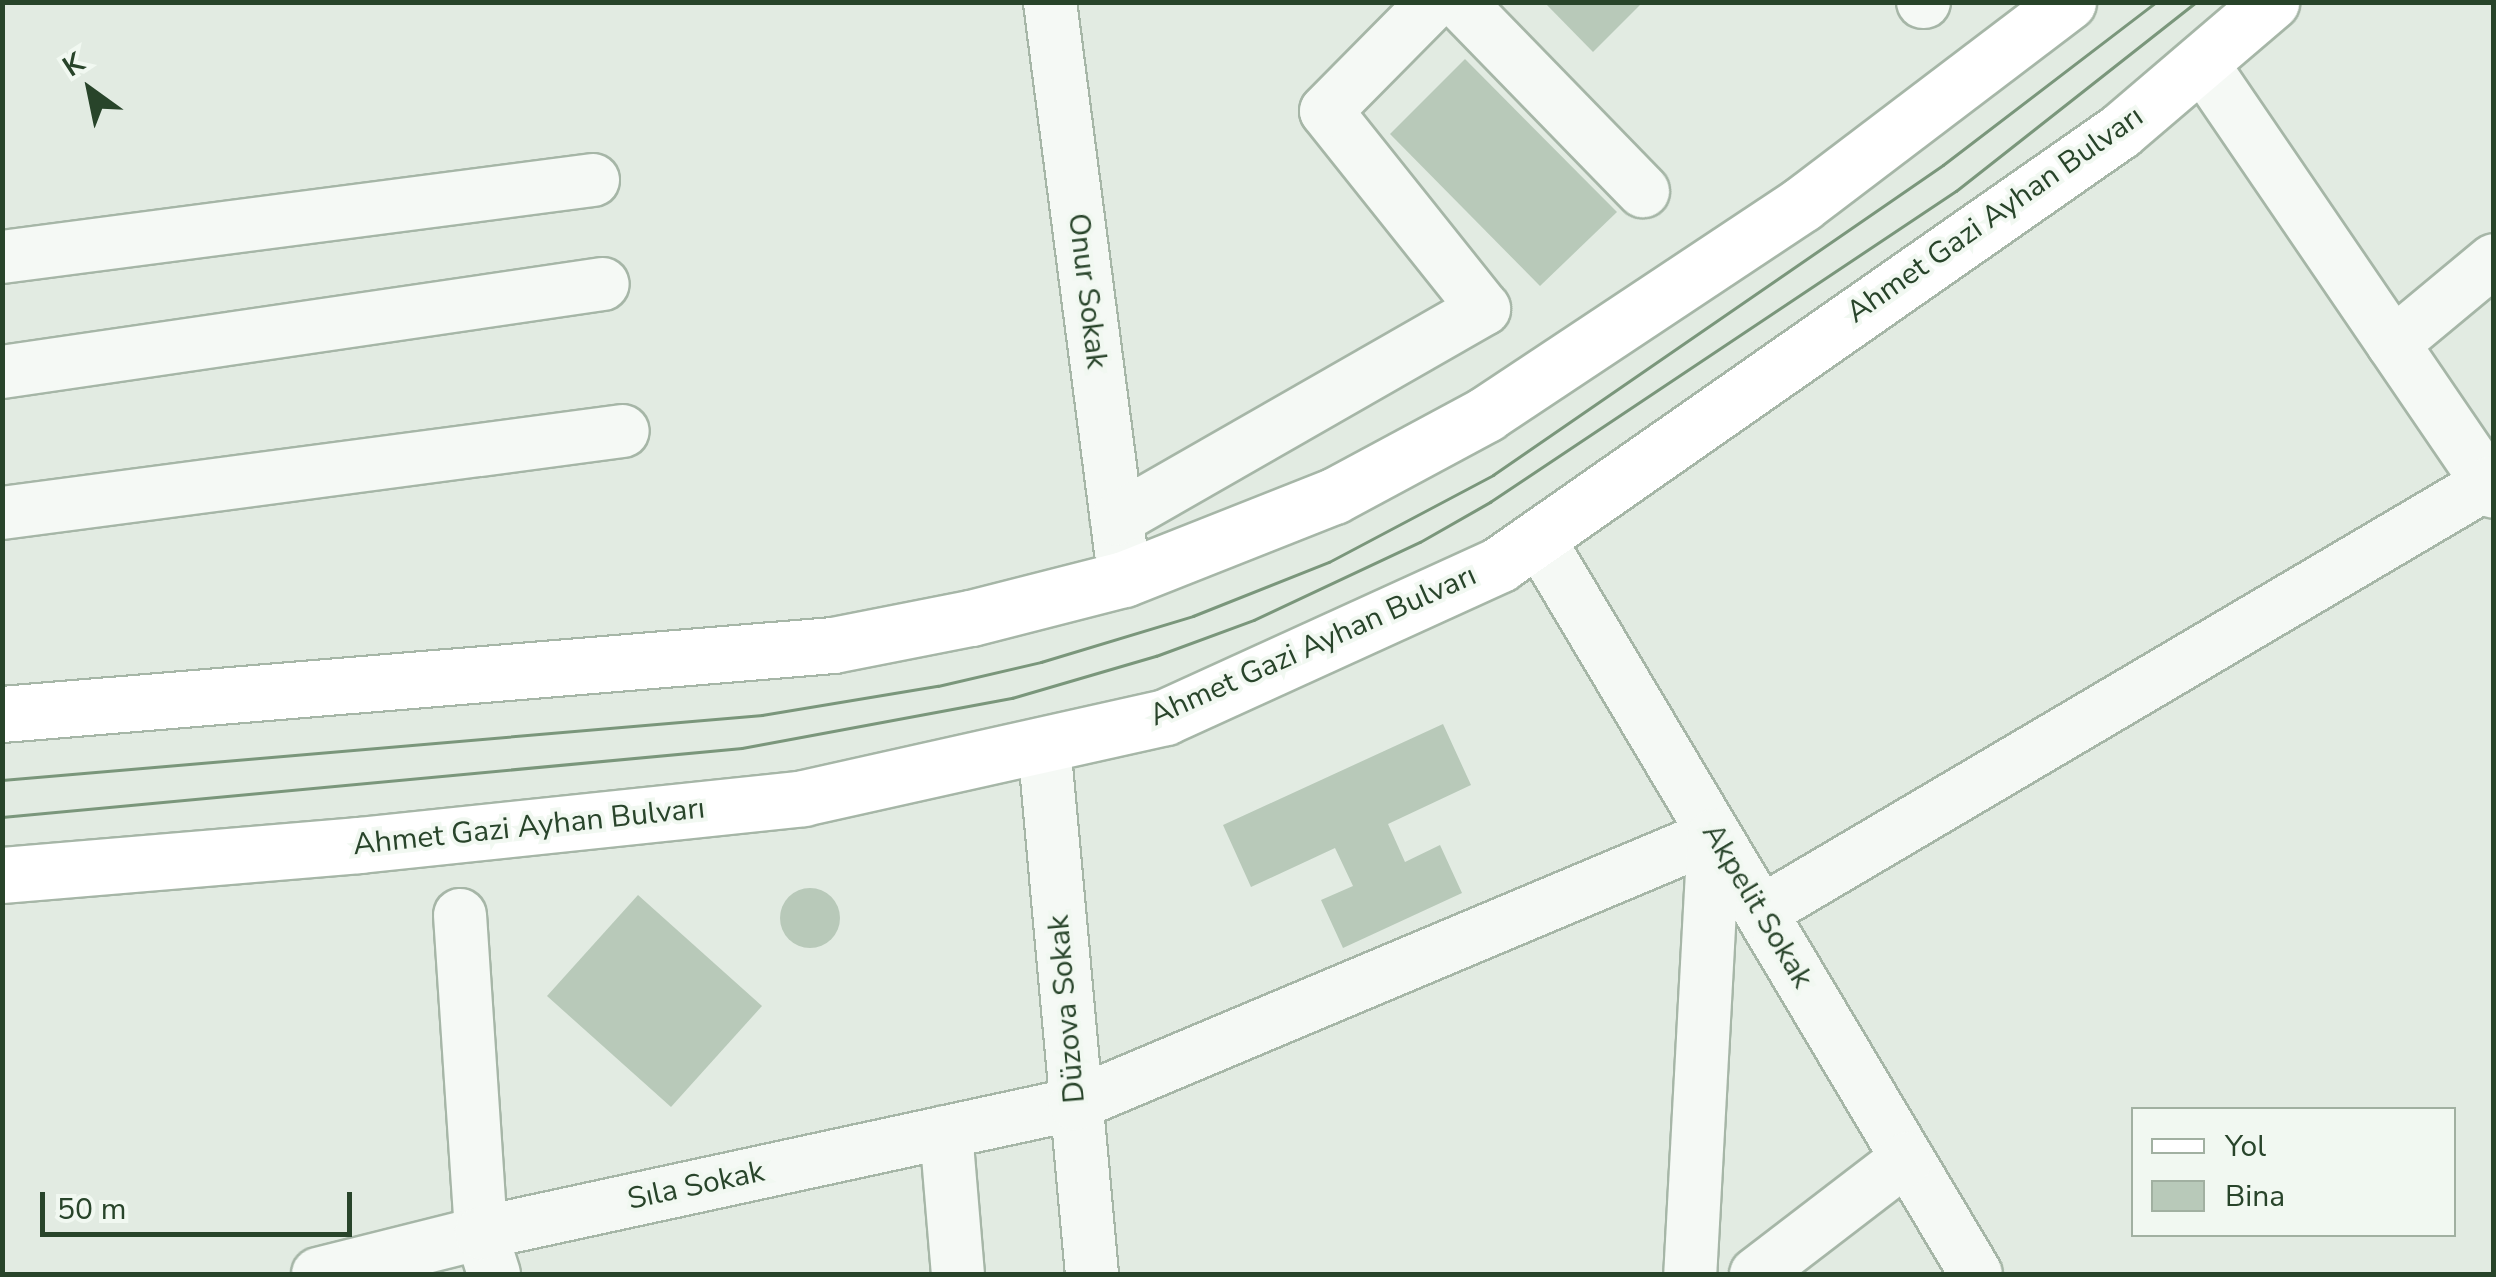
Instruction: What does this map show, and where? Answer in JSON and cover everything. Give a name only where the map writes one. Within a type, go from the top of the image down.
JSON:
[{"type":"main road","points":[[2,714],[833,645],[971,618],[1124,579],[1334,496],[1486,414],[1802,204],[2068,2]]},
{"type":"main road","name":"Ahmet Gazi Ayhan Bulvarı","points":[[2,876],[359,845],[803,798],[1166,717],[1500,564],[2120,130],[2272,2]]},
{"type":"street","name":"Onur Sokak","points":[[1050,2],[1124,579]]},
{"type":"street","points":[[1116,519],[1484,309],[1326,111],[1437,4],[1643,191]]},
{"type":"street","points":[[1761,912],[2491,487],[2201,62]]},
{"type":"street","points":[[2,257],[593,180]]},
{"type":"street","points":[[2393,344],[2494,260]]},
{"type":"street","points":[[2,372],[604,284]]},
{"type":"street","points":[[2,513],[622,431]]},
{"type":"street","name":"Akpelit Sokak","points":[[1538,538],[1976,1274]]},
{"type":"street","name":"Düzova Sokak","points":[[1044,744],[1092,1274]]},
{"type":"street","points":[[1690,1274],[1714,835]]},
{"type":"street","name":"Sıla Sokak","points":[[318,1274],[488,1254],[946,1132],[1075,1104],[1714,835]]},
{"type":"street","points":[[460,915],[488,1254]]},
{"type":"street","points":[[946,1132],[958,1274]]},
{"type":"street","points":[[1756,1274],[1906,1158]]},
{"type":"building","points":[[1544,2],[1643,2],[1593,52]]},
{"type":"building","points":[[1465,59],[1617,212],[1540,286],[1390,134]]},
{"type":"building","points":[[1443,724],[1471,785],[1388,824],[1405,862],[1440,845],[1462,893],[1343,948],[1321,900],[1353,886],[1335,848],[1251,887],[1223,825]]},
{"type":"building","points":[[810,888],[831,897],[840,918],[831,939],[810,948],[789,939],[780,918],[789,897]]},
{"type":"building","points":[[638,895],[762,1006],[671,1107],[547,996]]},
{"type":"tram line","points":[[2,780],[762,715],[938,686],[1041,662],[1193,616],[1329,562],[1493,475],[1943,165],[2156,2]]},
{"type":"tram line","points":[[2,817],[742,748],[1012,698],[1156,656],[1254,620],[1420,542],[1490,502],[1956,191],[2196,2]]}]
